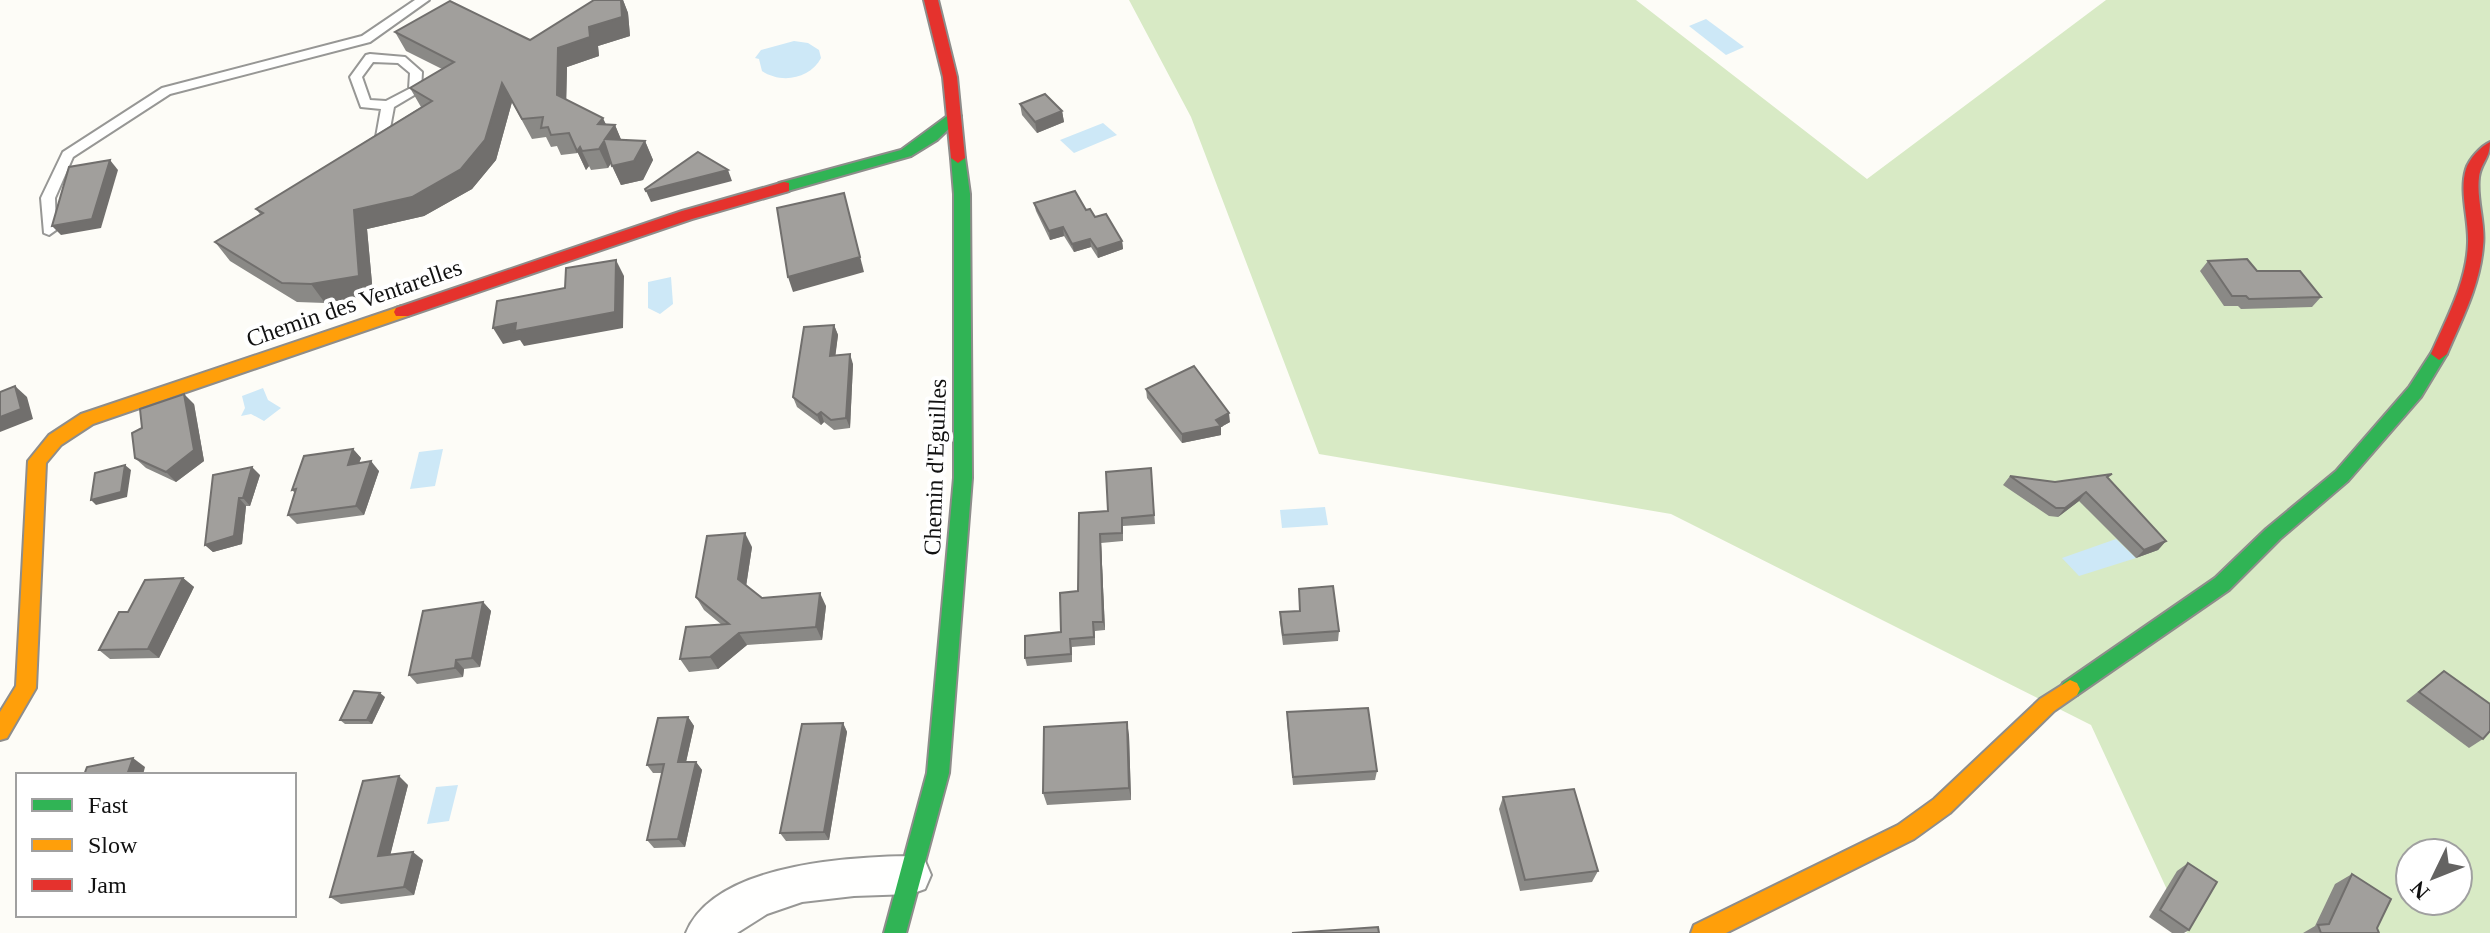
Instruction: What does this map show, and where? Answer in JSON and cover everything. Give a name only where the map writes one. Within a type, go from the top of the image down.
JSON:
[{"type":"street","name":"Chemin d'Eguilles","points":[[895,933],[938,773],[963,478],[962,194],[950,77],[931,0]]},
{"type":"street","name":"Chemin des Ventarelles","points":[[0,731],[26,688],[37,461],[55,440],[87,419],[687,215],[906,153],[932,137],[954,116]]},
{"type":"street","points":[[1702,933],[1906,832],[1942,806],[2047,705],[2222,584],[2273,534],[2342,476],[2415,392],[2442,349],[2468,286],[2476,244],[2471,180],[2474,166],[2490,147]]},
{"type":"street","points":[[706,933],[729,911],[771,890],[838,876],[911,875]]},
{"type":"lane","points":[[49,230],[48,198],[68,155],[166,91],[366,39],[423,0]]},
{"type":"lane","points":[[366,39],[370,58],[356,77],[365,104],[388,105],[415,91],[416,72],[401,60],[370,58]]},
{"type":"lane","points":[[358,153],[382,139],[388,105]]},
{"type":"green space","points":[[1129,0],[1636,0],[1867,179],[2106,0],[2490,0],[2490,933],[2187,933],[2091,725],[1671,514],[1319,454],[1191,117]]},
{"type":"water","points":[[1706,19],[1744,47],[1726,55],[1689,26]]},
{"type":"water","points":[[794,41],[808,43],[819,50],[821,58],[810,71],[786,78],[762,71],[759,59],[755,58],[761,50]]},
{"type":"water","points":[[1103,123],[1117,135],[1074,153],[1060,140]]},
{"type":"water","points":[[671,277],[673,304],[660,314],[648,308],[648,282]]},
{"type":"water","points":[[263,388],[268,400],[281,408],[264,421],[251,414],[241,416],[245,408],[242,396]]},
{"type":"water","points":[[443,449],[435,486],[410,489],[419,452]]},
{"type":"water","points":[[1325,507],[1328,525],[1282,528],[1280,510]]},
{"type":"water","points":[[2116,539],[2136,558],[2079,576],[2062,558]]},
{"type":"water","points":[[458,785],[449,821],[427,824],[436,787]]},
{"type":"building","points":[[594,0],[621,0],[622,17],[589,27],[590,37],[558,48],[557,95],[603,118],[598,124],[615,125],[605,139],[645,141],[634,161],[612,166],[604,141],[599,149],[582,151],[580,147],[577,151],[569,133],[551,135],[548,127],[541,128],[543,117],[522,119],[502,83],[485,140],[461,169],[412,197],[354,210],[359,276],[311,284],[282,283],[215,242],[263,213],[256,209],[432,101],[410,88],[454,62],[395,32],[450,1],[530,40]]},
{"type":"building","points":[[1045,94],[1062,111],[1035,122],[1020,104]]},
{"type":"building","points":[[698,152],[728,170],[646,191],[645,189]]},
{"type":"building","points":[[110,160],[92,219],[52,226],[69,167]]},
{"type":"building","points":[[1075,191],[1086,210],[1090,209],[1095,217],[1106,214],[1122,241],[1097,249],[1090,239],[1072,244],[1063,227],[1049,231],[1034,203]]},
{"type":"building","points":[[844,193],[860,257],[788,277],[777,208]]},
{"type":"building","points":[[2247,259],[2257,271],[2300,271],[2321,297],[2249,299],[2246,296],[2232,296],[2208,261]]},
{"type":"building","points":[[616,260],[615,312],[515,331],[516,323],[493,328],[497,301],[565,288],[566,268]]},
{"type":"building","points":[[834,325],[830,356],[850,354],[846,418],[831,420],[821,412],[817,415],[793,397],[804,327]]},
{"type":"building","points":[[1194,366],[1229,413],[1216,420],[1221,426],[1182,434],[1146,389]]},
{"type":"building","points":[[15,386],[21,409],[0,417],[0,392]]},
{"type":"building","points":[[184,394],[194,450],[166,472],[135,458],[132,433],[142,428],[140,409]]},
{"type":"building","points":[[353,449],[348,465],[371,461],[356,506],[288,515],[296,489],[292,490],[304,456]]},
{"type":"building","points":[[125,465],[121,492],[91,500],[95,473]]},
{"type":"building","points":[[252,467],[243,498],[239,498],[234,536],[205,545],[213,475]]},
{"type":"building","points":[[1151,468],[1154,515],[1122,518],[1122,533],[1100,534],[1103,622],[1093,622],[1094,637],[1070,639],[1071,654],[1025,658],[1025,636],[1061,632],[1060,593],[1078,591],[1079,513],[1108,511],[1106,472]]},
{"type":"building","points":[[2112,474],[2107,477],[2166,541],[2144,550],[2086,492],[2065,508],[2056,508],[2010,476],[2055,482]]},
{"type":"building","points":[[745,533],[738,579],[762,598],[820,593],[816,627],[739,633],[710,657],[680,659],[686,627],[729,624],[696,597],[707,536]]},
{"type":"building","points":[[183,578],[148,649],[99,650],[119,612],[128,612],[145,580]]},
{"type":"building","points":[[1333,586],[1339,631],[1283,635],[1280,612],[1300,611],[1299,589]]},
{"type":"building","points":[[483,602],[472,658],[456,660],[455,668],[409,675],[423,611]]},
{"type":"building","points":[[2444,671],[2490,704],[2490,731],[2483,739],[2419,692]]},
{"type":"building","points":[[354,691],[380,693],[367,720],[340,720]]},
{"type":"building","points":[[1368,708],[1377,771],[1293,777],[1287,712]]},
{"type":"building","points":[[688,717],[678,762],[696,762],[678,839],[647,840],[664,764],[647,765],[658,718]]},
{"type":"building","points":[[1127,722],[1129,788],[1043,793],[1044,727]]},
{"type":"building","points":[[843,723],[824,832],[780,833],[802,724]]},
{"type":"building","points":[[133,758],[128,773],[85,773],[87,767]]},
{"type":"building","points":[[399,776],[378,856],[413,852],[404,887],[330,897],[363,781]]},
{"type":"building","points":[[1574,789],[1598,871],[1525,880],[1503,797]]},
{"type":"building","points":[[2188,863],[2217,882],[2189,930],[2160,910]]},
{"type":"building","points":[[2352,874],[2391,899],[2377,928],[2379,933],[2321,933],[2318,925],[2329,924]]},
{"type":"building","points":[[1378,927],[1379,933],[1292,933]]},
{"type":"traffic: fast","points":[[784,187],[906,153],[932,137],[954,116]]},
{"type":"traffic: fast","points":[[895,933],[938,773],[963,478],[962,194],[958,158]]},
{"type":"traffic: fast","points":[[2070,689],[2222,584],[2273,534],[2342,476],[2415,392],[2439,354]]},
{"type":"traffic: slow","points":[[0,731],[26,688],[37,461],[55,440],[87,419],[402,312]]},
{"type":"traffic: slow","points":[[1702,933],[1906,832],[1942,806],[2047,705],[2070,689]]},
{"type":"traffic: jam","points":[[931,0],[950,77],[958,158]]},
{"type":"traffic: jam","points":[[2439,354],[2468,286],[2476,244],[2471,180],[2474,166],[2490,147]]},
{"type":"traffic: jam","points":[[402,312],[687,215],[784,187]]}]
